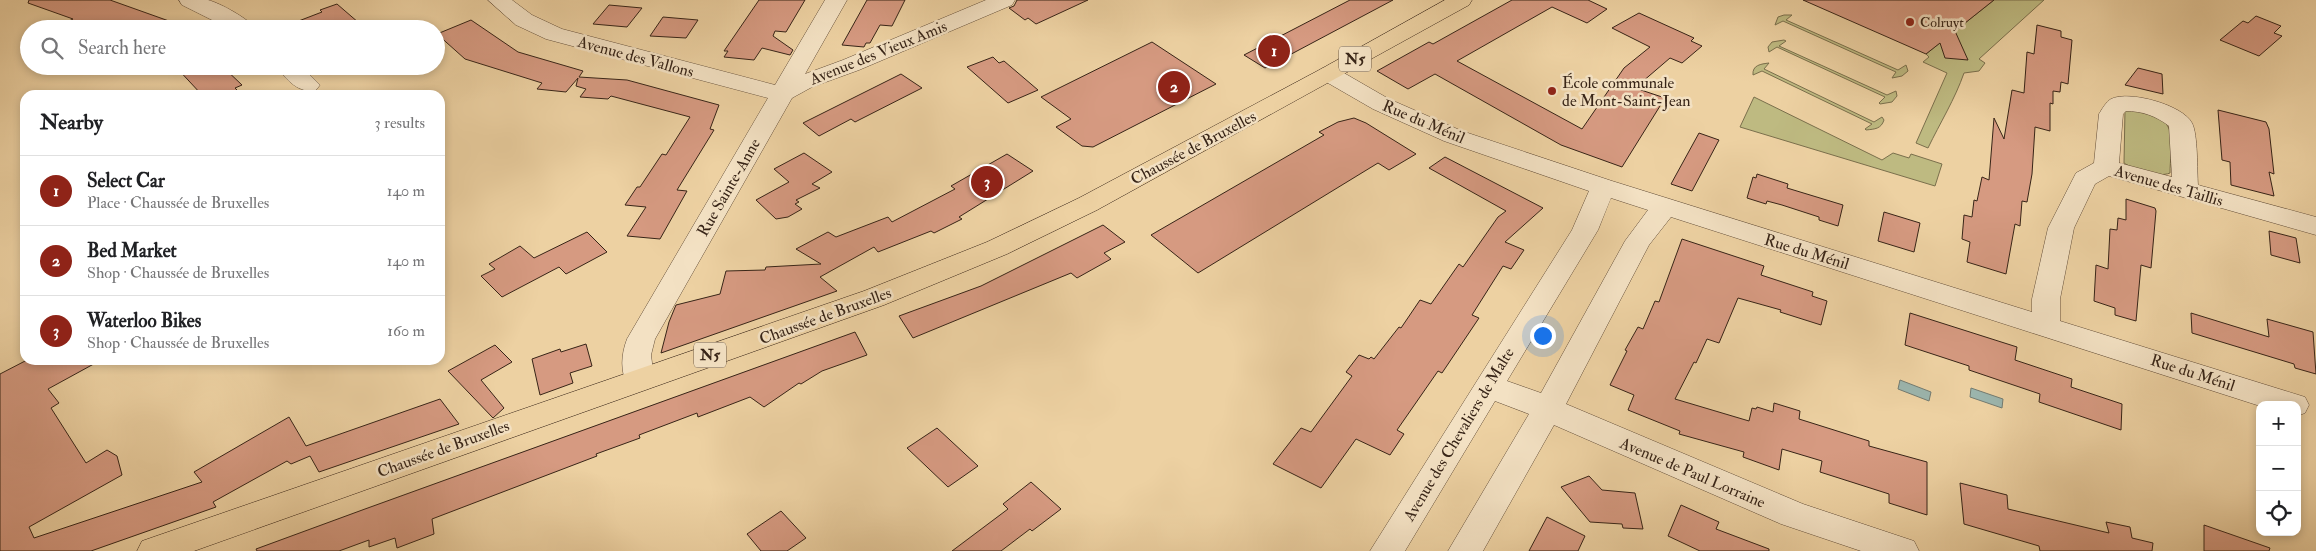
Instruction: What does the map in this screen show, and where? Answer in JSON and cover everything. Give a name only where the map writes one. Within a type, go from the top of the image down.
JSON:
[{"type":"main road","name":"Chaussée de Bruxelles","points":[[154,551],[639,379],[881,296],[998,248],[1088,204],[1462,0]]},
{"type":"street","points":[[190,0],[231,20]]},
{"type":"street","name":"Avenue des Vallons","points":[[499,0],[524,20],[554,34],[781,94]]},
{"type":"street","name":"Rue Sainte-Anne","points":[[639,379],[636,355],[641,339],[836,0]]},
{"type":"street","name":"Avenue des Vieux Amis","points":[[781,94],[804,82],[851,65],[1004,0]]},
{"type":"street","name":"Rue du Ménil","points":[[1329,74],[1381,104],[1453,136],[1665,208],[2046,325],[2284,401]]},
{"type":"street","points":[[297,75],[308,86]]},
{"type":"street","points":[[2106,167],[2111,114],[2116,107],[2127,104],[2156,110],[2175,118],[2182,127],[2186,191]]},
{"type":"street","name":"Avenue des Taillis","points":[[2046,325],[2046,299],[2054,255],[2062,228],[2085,179],[2106,167],[2316,226]]},
{"type":"street","name":"Avenue des Chevaliers de Malte","points":[[1387,551],[1585,230],[1603,187]]},
{"type":"street","points":[[1465,551],[1548,409],[1638,241],[1665,208]]},
{"type":"street","name":"Avenue de Paul Lorraine","points":[[1488,386],[1548,409],[1793,514],[1902,551]]},
{"type":"street","name":"Rue du Ménil","points":[[2301,407],[2316,412]]},
{"type":"shaded area","points":[[1994,0],[2044,0],[1979,59],[1985,63],[1979,71],[1964,73],[1952,102],[1928,148],[1916,143],[1947,73],[1923,62],[1929,57],[1926,54]]},
{"type":"shaded area","points":[[1792,15],[1786,20],[1898,70],[1906,65],[1908,71],[1902,76],[1892,78],[1896,72],[1783,21],[1775,25],[1778,17]]},
{"type":"shaded area","points":[[1786,41],[1779,46],[1887,95],[1896,91],[1897,96],[1892,102],[1880,104],[1885,97],[1777,47],[1769,52],[1768,47],[1772,42]]},
{"type":"shaded area","points":[[1769,63],[1764,69],[1874,122],[1882,117],[1883,123],[1877,128],[1866,130],[1872,124],[1762,71],[1753,75],[1756,67]]},
{"type":"shaded area","points":[[1754,97],[1882,160],[1893,153],[1909,158],[1911,154],[1942,164],[1935,186],[1740,127]]},
{"type":"shaded area","points":[[2125,110],[2149,114],[2165,123],[2169,129],[2172,145],[2170,173],[2159,175],[2124,163]]},
{"type":"water","points":[[1900,380],[1931,392],[1929,401],[1898,389]]},
{"type":"water","points":[[1971,388],[2003,399],[2002,408],[1970,397]]},
{"type":"building","points":[[29,0],[110,0],[166,20],[71,20],[73,19],[28,3]]},
{"type":"building","points":[[759,0],[805,0],[786,32],[775,31],[773,36],[793,50],[790,55],[762,48],[754,60],[724,57],[728,51],[724,51]]},
{"type":"building","points":[[867,0],[905,0],[892,26],[880,25],[870,43],[866,43],[864,47],[842,45]]},
{"type":"building","points":[[1017,0],[1088,0],[1036,24],[1028,18],[1025,20],[1009,8],[1014,6]]},
{"type":"building","points":[[1350,0],[1393,0],[1265,68],[1244,55]]},
{"type":"building","points":[[1512,0],[1588,0],[1607,9],[1587,23],[1552,7],[1457,61],[1582,129],[1624,68],[1650,47],[1612,28],[1639,13],[1694,38],[1691,41],[1702,46],[1682,63],[1670,58],[1635,88],[1665,98],[1622,167],[1561,145],[1435,74],[1408,89],[1377,71],[1429,42],[1433,44]]},
{"type":"building","name":"Colruyt","points":[[1803,0],[1994,0],[1955,31],[1968,60],[1945,58],[1940,43],[1926,54]]},
{"type":"building","points":[[337,4],[356,20],[301,20],[322,12],[320,10]]},
{"type":"building","points":[[609,5],[642,8],[627,27],[593,24]]},
{"type":"building","points":[[2256,16],[2281,26],[2274,33],[2282,36],[2259,56],[2220,40],[2243,21],[2248,23]]},
{"type":"building","points":[[663,17],[698,20],[686,38],[650,36]]},
{"type":"building","points":[[471,20],[518,52],[583,71],[579,77],[627,80],[719,105],[710,129],[714,130],[677,190],[687,191],[660,239],[627,236],[646,207],[625,205],[637,187],[640,187],[662,154],[666,155],[690,117],[611,96],[608,99],[580,97],[586,89],[576,86],[578,78],[566,92],[537,89],[542,83],[465,59],[445,41],[445,31]]},
{"type":"building","points":[[2037,25],[2061,31],[2061,37],[2072,40],[2068,84],[2061,82],[2060,92],[2053,91],[2053,104],[2050,103],[2050,131],[2035,127],[2032,174],[2027,202],[2022,201],[2020,226],[2015,224],[2006,274],[1967,262],[1970,242],[1962,239],[1964,215],[1972,217],[1974,200],[1977,201],[1982,177],[1989,180],[1994,118],[2004,139],[2012,90],[2024,93],[2027,52],[2034,54]]},
{"type":"building","points":[[1152,42],[1216,84],[1093,147],[1082,146],[1056,127],[1071,119],[1041,97]]},
{"type":"building","points":[[993,57],[999,63],[1004,61],[1038,90],[1008,103],[967,67]]},
{"type":"building","points":[[2138,68],[2162,74],[2163,94],[2125,85]]},
{"type":"building","points":[[901,74],[922,88],[855,122],[851,119],[819,136],[803,123]]},
{"type":"building","points":[[183,75],[231,75],[242,85],[235,88],[237,90],[197,90]]},
{"type":"building","points":[[2218,110],[2266,122],[2269,129],[2274,174],[2269,172],[2274,196],[2231,185],[2230,162],[2222,160]]},
{"type":"building","points":[[1354,118],[1366,123],[1416,154],[1389,170],[1378,163],[1198,273],[1151,235],[1324,135],[1319,132],[1338,122]]},
{"type":"building","points":[[1699,133],[1719,140],[1692,191],[1671,184]]},
{"type":"building","points":[[804,153],[832,172],[812,184],[820,188],[796,200],[799,202],[795,204],[802,209],[788,217],[776,219],[756,200],[789,182],[774,169]]},
{"type":"building","points":[[1007,154],[1033,171],[959,217],[962,219],[934,233],[931,231],[878,252],[874,247],[820,277],[837,291],[661,353],[669,322],[676,305],[720,294],[726,271],[765,270],[766,267],[821,264],[796,249],[828,232],[836,237],[888,217],[892,222],[955,189],[951,186]]},
{"type":"building","points":[[1445,157],[1543,208],[1505,242],[1524,250],[1511,269],[1503,266],[1472,315],[1479,318],[1442,373],[1438,371],[1397,430],[1404,434],[1390,455],[1356,439],[1321,488],[1273,464],[1301,428],[1311,432],[1352,376],[1346,372],[1359,355],[1374,359],[1399,327],[1401,328],[1420,300],[1431,304],[1459,264],[1463,267],[1498,217],[1506,211],[1429,168]]},
{"type":"building","points":[[1757,174],[1788,184],[1787,188],[1843,205],[1838,226],[1819,220],[1819,217],[1782,205],[1767,201],[1766,204],[1747,198],[1753,177],[1756,178]]},
{"type":"building","points":[[2126,199],[2155,208],[2156,211],[2151,268],[2141,265],[2136,321],[2115,315],[2115,308],[2094,301],[2096,265],[2108,269],[2110,229],[2117,230],[2118,218],[2126,220]]},
{"type":"building","points":[[1884,212],[1920,223],[1914,252],[1878,241]]},
{"type":"building","points":[[1103,225],[1125,242],[1104,253],[1111,259],[1077,278],[1071,273],[913,338],[899,316],[981,286]]},
{"type":"building","points":[[2269,231],[2296,238],[2300,263],[2271,255]]},
{"type":"building","points":[[587,232],[607,252],[566,274],[559,267],[502,297],[481,276],[495,269],[489,264],[520,246],[534,258]]},
{"type":"building","points":[[1682,239],[1764,266],[1761,275],[1813,292],[1812,296],[1827,301],[1821,325],[1780,312],[1781,310],[1738,298],[1719,343],[1707,339],[1696,363],[1694,362],[1675,399],[1749,421],[1752,408],[1756,409],[1757,407],[1773,412],[1774,403],[1800,411],[1799,419],[1869,441],[1869,446],[1927,462],[1927,515],[1889,503],[1889,494],[1820,472],[1822,461],[1782,449],[1779,470],[1743,457],[1744,452],[1679,434],[1680,431],[1628,410],[1634,395],[1610,385],[1627,351],[1625,350],[1638,327],[1643,329],[1655,301],[1659,302]]},
{"type":"building","points":[[1910,313],[2017,347],[2015,360],[2072,379],[2071,387],[2122,404],[2121,430],[2039,402],[2040,394],[1969,370],[1969,366],[1905,345]]},
{"type":"building","points":[[2191,313],[2269,337],[2267,319],[2313,332],[2316,374],[2295,368],[2294,364],[2192,333]]},
{"type":"building","points":[[855,332],[867,355],[822,371],[801,384],[799,383],[764,407],[750,397],[698,417],[697,413],[639,435],[640,438],[596,454],[597,456],[432,519],[434,534],[397,548],[395,538],[369,547],[369,540],[339,551],[257,551],[256,549],[365,509]]},
{"type":"building","points":[[586,344],[592,366],[570,373],[573,383],[540,395],[532,359],[560,349],[561,352]]},
{"type":"building","points":[[495,345],[512,362],[481,380],[504,408],[493,418],[448,371]]},
{"type":"building","points":[[20,364],[92,365],[48,389],[59,403],[51,408],[86,463],[107,450],[117,456],[122,475],[29,527],[34,538],[202,482],[194,472],[289,417],[306,446],[440,399],[459,424],[319,472],[310,456],[291,464],[287,461],[213,502],[216,507],[91,551],[0,551],[0,374]]},
{"type":"building","points":[[937,428],[978,466],[948,487],[907,448]]},
{"type":"building","points":[[1589,476],[1602,490],[1635,493],[1643,529],[1623,528],[1622,524],[1590,522],[1561,487]]},
{"type":"building","points":[[1031,482],[1061,509],[1001,551],[952,551],[1008,509],[1003,504]]},
{"type":"building","points":[[1960,483],[2007,495],[2008,509],[2109,533],[2106,522],[2130,527],[2132,538],[2153,543],[2152,551],[2040,551],[2039,546],[1964,524]]},
{"type":"building","points":[[1681,505],[1719,522],[1716,529],[1769,549],[1769,551],[1700,551],[1668,536]]},
{"type":"building","points":[[781,511],[806,538],[787,551],[761,551],[747,534]]},
{"type":"building","points":[[1547,517],[1585,536],[1578,551],[1529,551]]},
{"type":"building","points":[[2204,525],[2270,548],[2269,551],[2204,551]]},
{"type":"place","name":"Colruyt","points":[[1910,22]]},
{"type":"place","name":"Select Car","points":[[1274,51]]},
{"type":"place","name":"Bed Market","points":[[1174,87]]},
{"type":"place","name":"École communale de Mont-Saint-Jean","points":[[1552,91]]},
{"type":"place","name":"Waterloo Bikes","points":[[987,182]]}]
